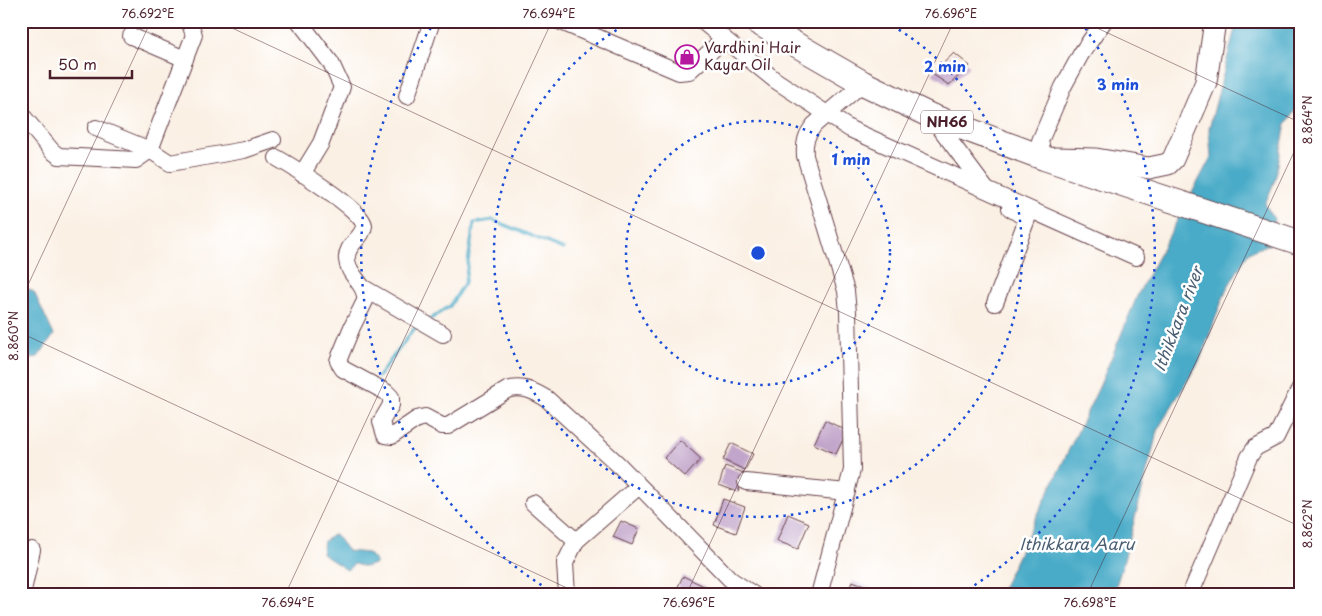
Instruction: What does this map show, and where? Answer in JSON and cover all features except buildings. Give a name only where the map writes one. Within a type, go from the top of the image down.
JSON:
[{"type":"highway","name":"NH66","points":[[755,21],[863,83],[931,116],[1044,158],[1293,241]]},
{"type":"main road","points":[[1044,158],[1096,159],[1149,168],[1168,164],[1173,159],[1206,82],[1214,21]]},
{"type":"street","points":[[21,114],[52,151],[60,156],[136,160],[150,150],[185,59],[194,35],[189,21]]},
{"type":"street","points":[[298,21],[331,63],[342,87],[320,143],[302,174]]},
{"type":"street","points":[[407,96],[432,21]]},
{"type":"street","points":[[559,21],[679,72],[689,71],[724,39]]},
{"type":"street","points":[[702,21],[775,80],[850,129],[1136,257]]},
{"type":"street","points":[[1044,158],[1040,141],[1063,87],[1081,54],[1104,21]]},
{"type":"street","points":[[131,36],[185,59]]},
{"type":"street","points":[[819,595],[846,492],[852,461],[848,301],[804,150],[808,132],[863,83]]},
{"type":"street","points":[[931,116],[987,190],[1027,219],[995,303]]},
{"type":"street","points":[[96,128],[150,150],[170,163],[244,150],[273,140]]},
{"type":"street","points":[[277,158],[358,214],[364,225],[348,252],[347,259],[349,268],[362,286],[443,334]]},
{"type":"street","points":[[362,286],[365,301],[338,362],[343,369],[391,397],[391,405],[381,425],[387,436],[392,436],[416,419],[424,416],[442,426],[448,426],[506,390],[528,389],[547,399],[639,486],[722,572],[754,595]]},
{"type":"street","points":[[1190,595],[1249,457],[1255,448],[1276,437],[1301,386]]},
{"type":"street","points":[[746,482],[846,492]]},
{"type":"street","points":[[567,595],[565,563],[576,541],[639,486]]},
{"type":"street","points":[[534,503],[576,541]]},
{"type":"street","points":[[22,595],[32,550]]},
{"type":"water","name":"Ithikkara Aaru","points":[[1237,21],[1301,21],[1301,101],[1286,124],[1275,180],[1265,204],[1274,219],[1270,244],[1249,252],[1226,290],[1200,360],[1158,429],[1123,564],[1113,595],[999,595],[1100,385],[1138,294],[1211,157],[1209,129]]},
{"type":"water","points":[[21,285],[34,292],[54,335],[38,357],[21,360]]},
{"type":"water","points":[[335,534],[348,551],[368,553],[377,563],[366,567],[354,564],[347,570],[322,554],[324,541]]},
{"type":"waterway","points":[[429,320],[450,306],[465,282],[474,223],[493,220],[563,249]]},
{"type":"waterway","points":[[378,377],[413,330],[420,326]]},
{"type":"place","name":"Vardhini Hair Kayar Oil","points":[[687,57]]},
{"type":"water label","name":"Ithikkara river","points":[[1178,319]]}]
